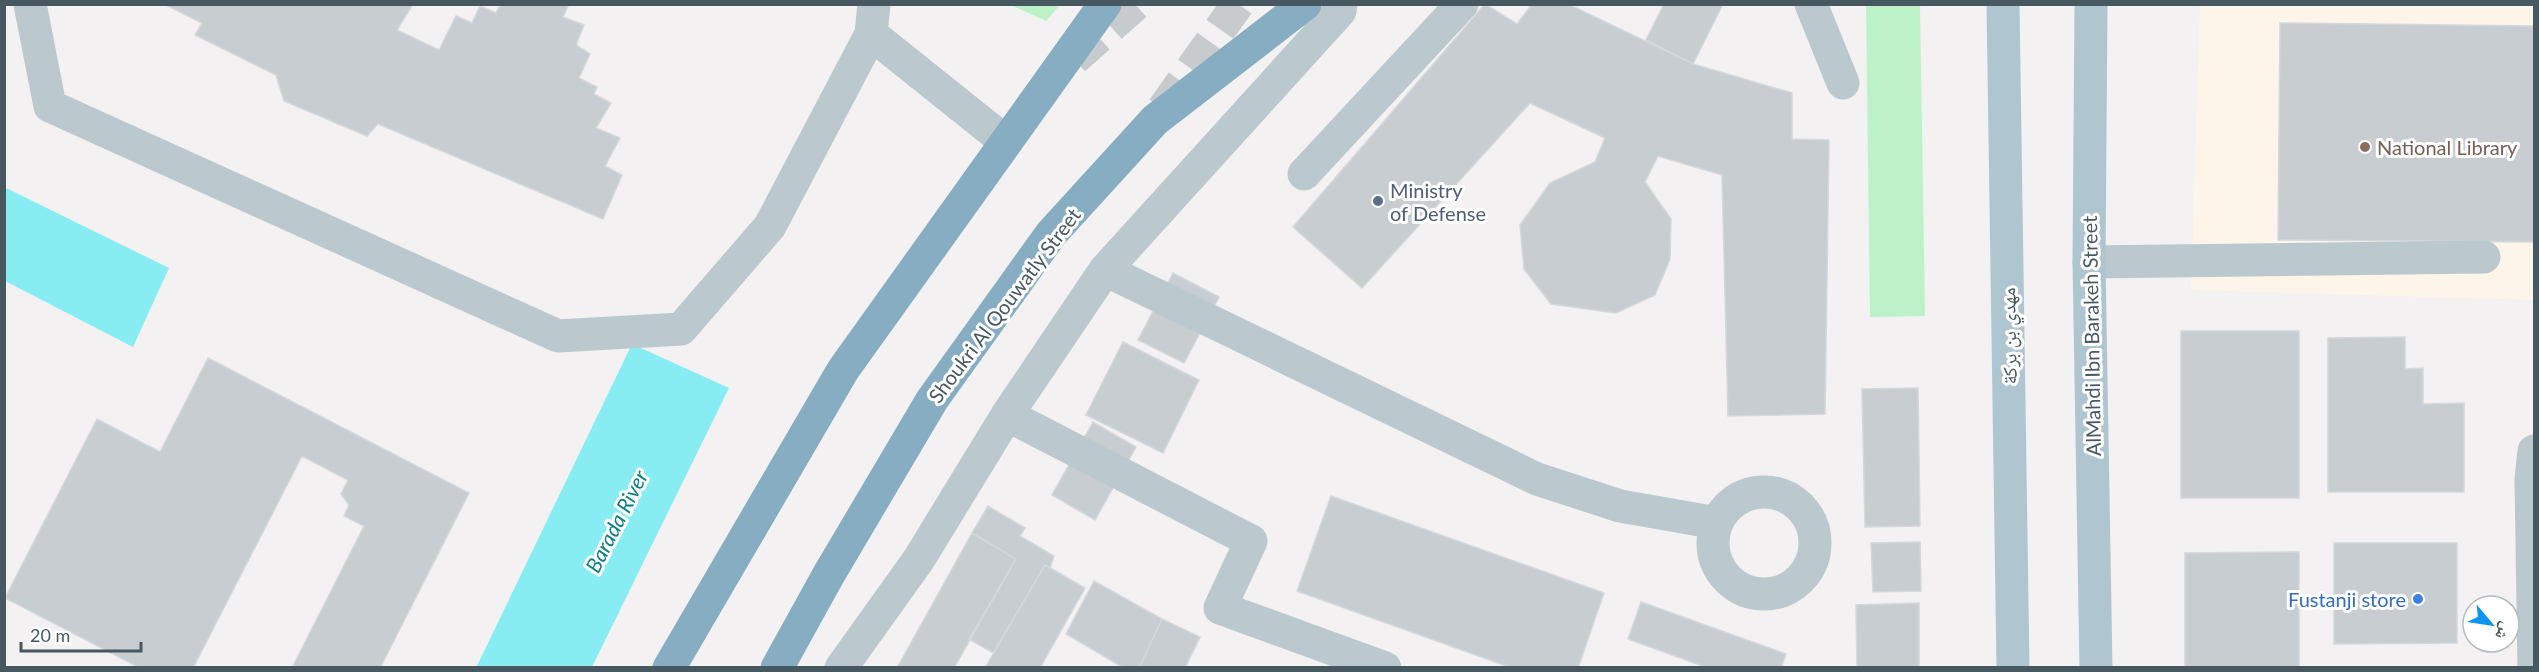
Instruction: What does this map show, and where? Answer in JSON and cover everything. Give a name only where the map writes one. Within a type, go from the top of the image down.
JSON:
[{"type":"highway","points":[[669,668],[843,370],[1106,4]]},
{"type":"highway","name":"Shoukri Al Qouwatly Street","points":[[777,668],[829,574],[932,400],[1051,234],[1155,120],[1305,4]]},
{"type":"main road","name":"مهدي بن بركة","points":[[2003,4],[2013,668]]},
{"type":"main road","name":"AlMahdi Ibn Barakeh Street","points":[[2091,4],[2089,262],[2096,668]]},
{"type":"street","points":[[30,4],[50,106],[558,336],[681,329],[770,226],[872,19],[1006,142]]},
{"type":"street","points":[[841,668],[919,559],[1007,415],[1105,270],[1340,11],[1341,4]]},
{"type":"street","points":[[1304,174],[1461,4]]},
{"type":"street","points":[[1811,4],[1843,83]]},
{"type":"street","points":[[2089,262],[2484,257]]},
{"type":"street","points":[[1105,270],[1537,478],[1620,506],[1717,523]]},
{"type":"street","points":[[1007,415],[1251,541],[1220,608],[1385,668]]},
{"type":"street","points":[[2534,668],[2530,479],[2535,452]]},
{"type":"shaded area","name":"National Library","points":[[2200,5],[2534,5],[2534,300],[2191,290]]},
{"type":"green space","points":[[1011,5],[1060,5],[1046,21]]},
{"type":"green space","points":[[1866,5],[1920,5],[1925,316],[1870,317]]},
{"type":"water","points":[[4,187],[169,268],[133,347],[5,281]]},
{"type":"water","name":"Barada River","points":[[632,344],[729,388],[592,667],[476,668]]},
{"type":"building","points":[[164,4],[413,4],[397,30],[439,50],[456,16],[472,23],[480,6],[496,13],[501,4],[569,4],[563,17],[584,25],[576,45],[590,54],[579,78],[597,87],[594,94],[611,103],[596,128],[620,138],[605,166],[622,175],[603,219],[378,124],[367,136],[284,101],[276,75],[195,35],[202,23]]},
{"type":"building","name":"Ministry of Defense","points":[[1485,4],[1517,24],[1532,4],[1568,4],[1693,64],[1792,93],[1792,139],[1829,140],[1825,414],[1728,416],[1722,175],[1658,156],[1645,182],[1671,219],[1670,259],[1655,295],[1616,313],[1551,304],[1524,269],[1520,225],[1550,183],[1595,162],[1605,138],[1530,103],[1362,288],[1293,227]]},
{"type":"building","points":[[1664,4],[1723,4],[1693,64],[1646,40]]},
{"type":"building","points":[[2280,23],[2534,26],[2534,242],[2278,240]]},
{"type":"building","points":[[1173,273],[1219,297],[1184,363],[1138,340]]},
{"type":"building","points":[[2181,331],[2299,331],[2299,498],[2181,498]]},
{"type":"building","points":[[2405,337],[2405,369],[2423,368],[2423,404],[2464,403],[2464,492],[2328,492],[2328,338]]},
{"type":"building","points":[[1123,342],[1199,380],[1163,453],[1086,415]]},
{"type":"building","points":[[208,358],[469,493],[380,668],[292,668],[364,526],[344,516],[349,505],[341,494],[348,480],[302,456],[193,668],[140,668],[5,598],[97,419],[160,452]]},
{"type":"building","points":[[1918,388],[1920,526],[1865,527],[1862,389]]},
{"type":"building","points":[[1093,422],[1136,447],[1095,520],[1052,495]]},
{"type":"building","points":[[1331,496],[1604,593],[1578,668],[1512,668],[1297,591]]},
{"type":"building","points":[[988,506],[1025,528],[1020,536],[1054,556],[1050,568],[1045,565],[993,653],[969,639],[1016,559],[972,533]]},
{"type":"building","points":[[972,533],[1016,559],[954,668],[897,668]]},
{"type":"building","points":[[1920,542],[1921,591],[1873,592],[1871,543]]},
{"type":"building","points":[[2334,543],[2457,543],[2457,643],[2334,644]]},
{"type":"building","points":[[2299,552],[2299,668],[2185,668],[2185,553]]},
{"type":"building","points":[[1045,565],[1085,588],[1040,668],[985,668]]},
{"type":"building","points":[[1094,581],[1162,619],[1139,668],[1124,668],[1066,634]]},
{"type":"building","points":[[1641,602],[1786,654],[1781,668],[1708,668],[1628,639]]},
{"type":"building","points":[[1919,603],[1919,668],[1857,668],[1856,605]]},
{"type":"building","points":[[1162,619],[1200,637],[1185,668],[1139,668]]},
{"type":"tunnel","points":[[1074,59],[1136,4]]},
{"type":"tunnel","points":[[1163,109],[1238,4]]},
{"type":"place","name":"National Library","points":[[2365,147]]},
{"type":"place","name":"Ministry of Defense","points":[[1378,201]]},
{"type":"place","name":"Fustanji store","points":[[2418,599]]}]
